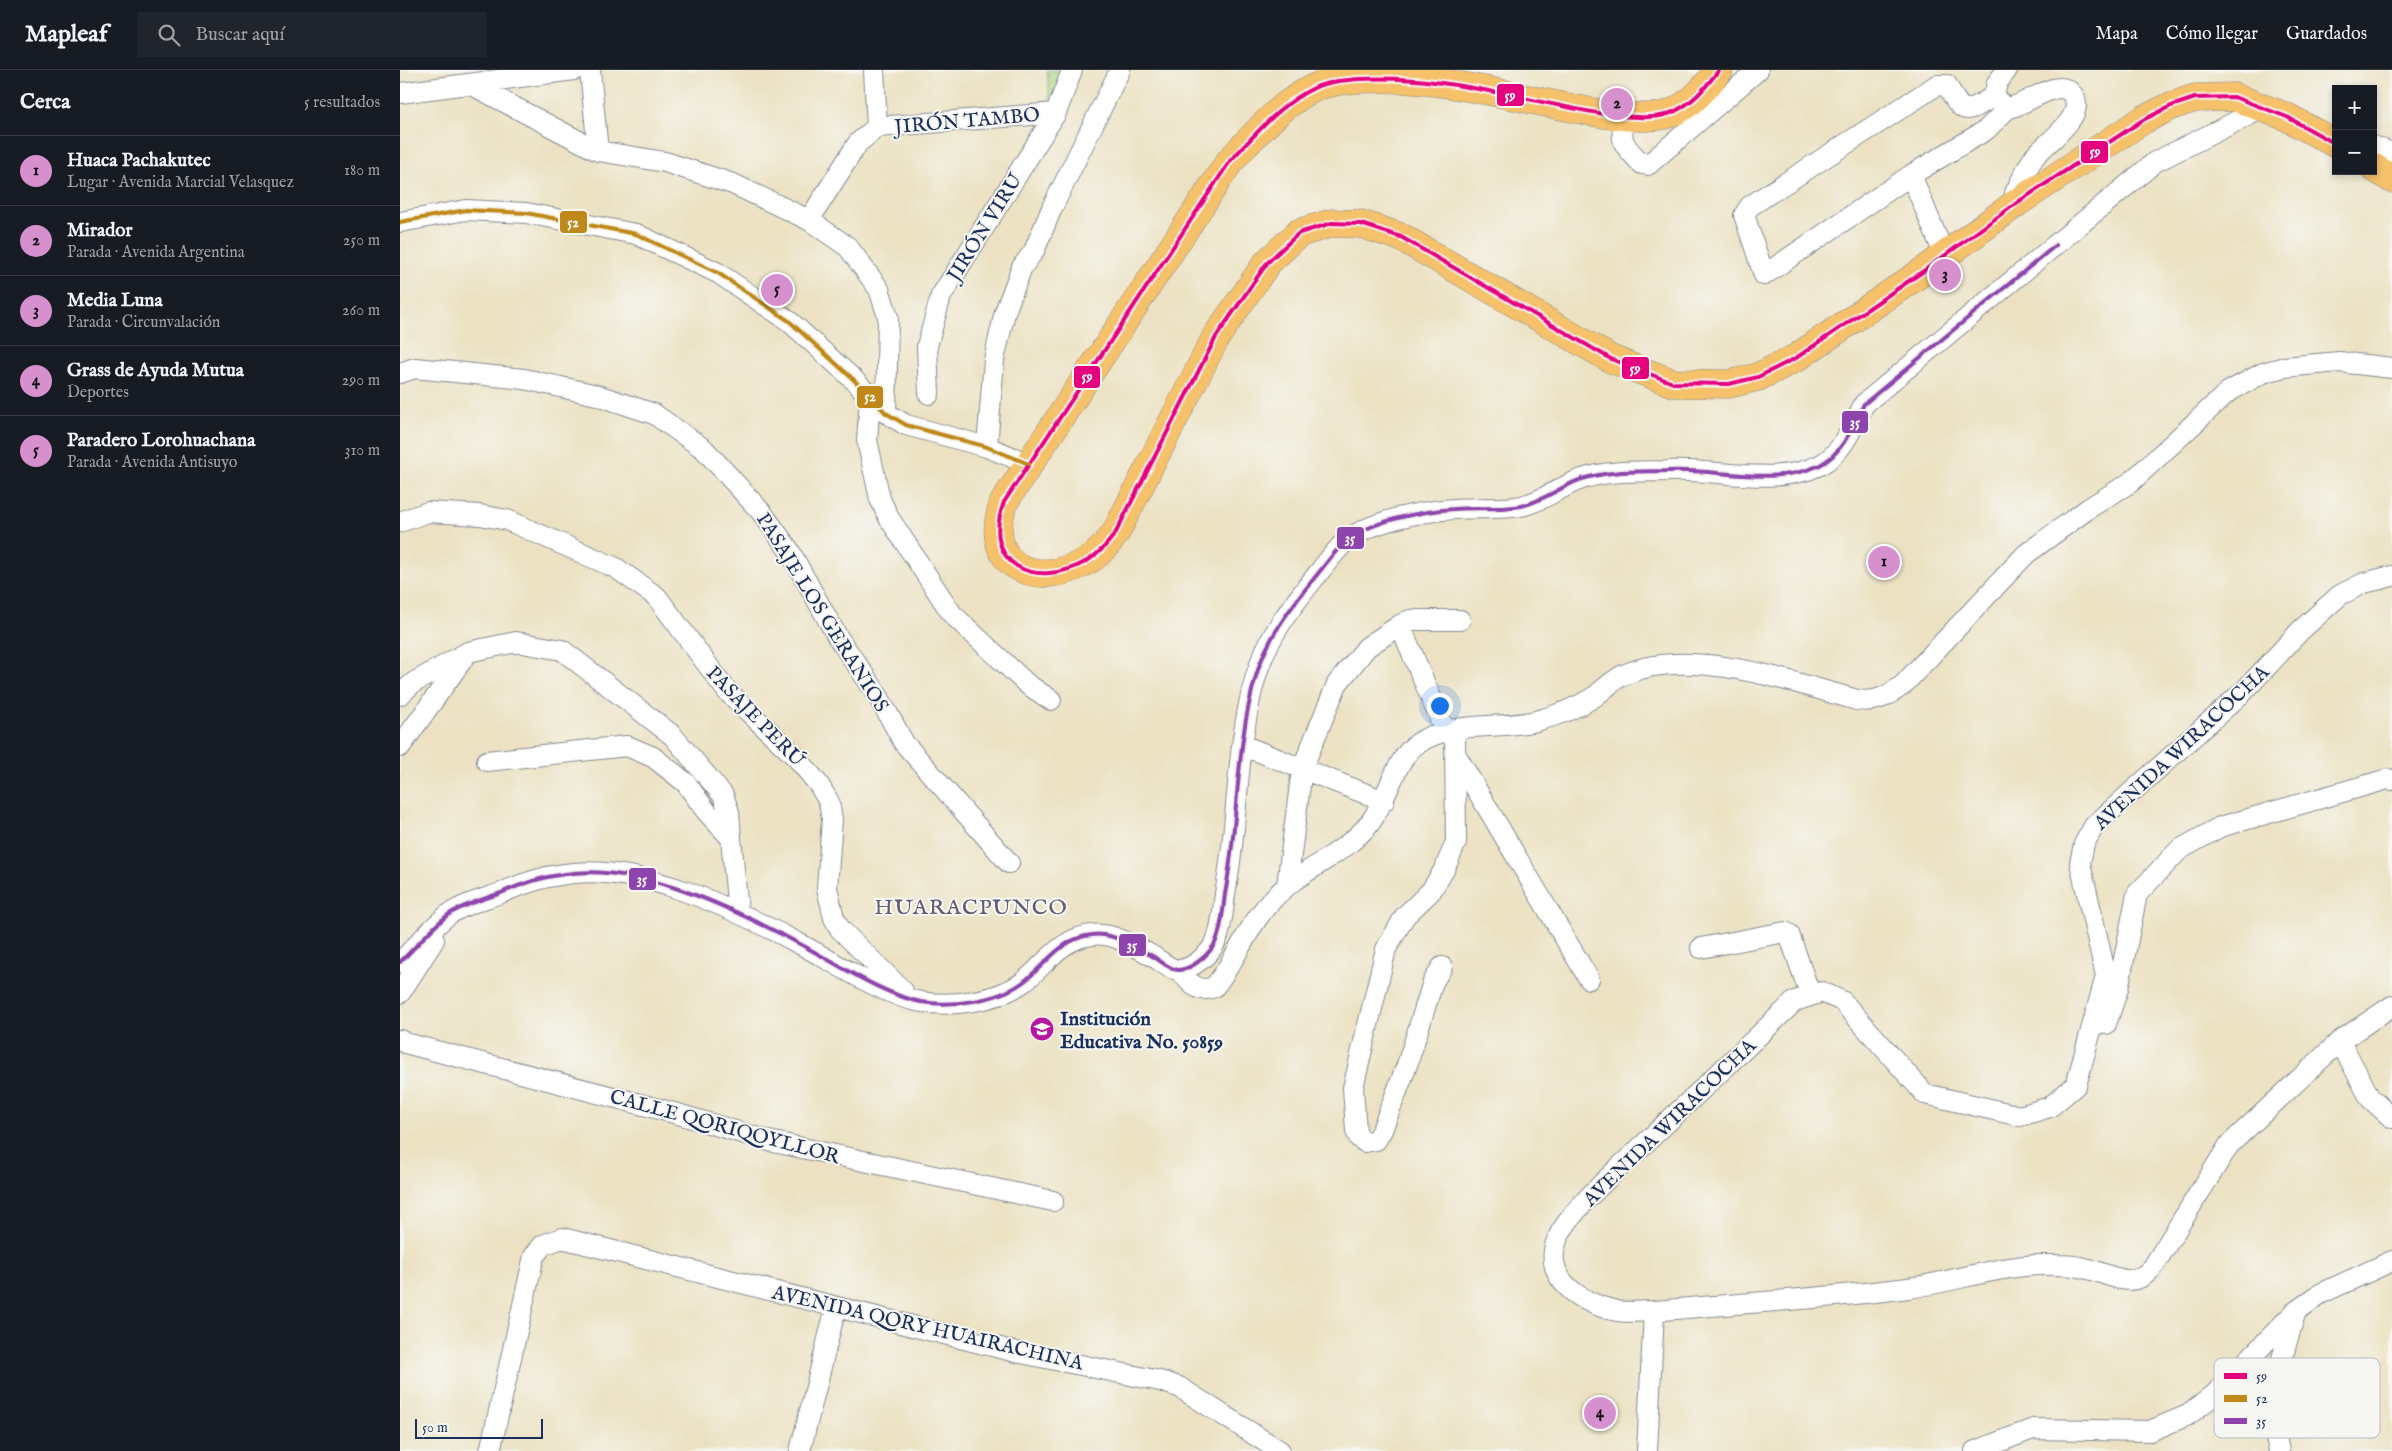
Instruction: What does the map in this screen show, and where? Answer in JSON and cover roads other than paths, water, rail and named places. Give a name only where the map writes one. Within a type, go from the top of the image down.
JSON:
[{"type":"highway","points":[[1719,70],[1693,101],[1667,115],[1625,117],[1569,108],[1487,83],[1421,72],[1365,72],[1316,87],[1273,116],[1230,160],[1028,464],[1001,511],[997,537],[1004,554],[1012,563],[1035,574],[1070,569],[1088,560],[1115,534],[1216,337],[1267,263],[1299,234],[1332,223],[1361,224],[1401,237],[1611,359],[1673,383],[1729,384],[1758,377],[1796,358],[1924,270],[2018,202],[2143,120],[2171,106],[2195,98],[2234,97],[2330,137]]},
{"type":"highway","points":[[2377,170],[2392,179]]},
{"type":"street","points":[[400,93],[472,85],[574,70]]},
{"type":"street","points":[[590,70],[598,151]]},
{"type":"street","points":[[809,220],[858,143],[877,128],[874,70]]},
{"type":"street","name":"JIRÓN VIRU","points":[[929,394],[927,346],[941,296],[1056,113],[1072,70]]},
{"type":"street","points":[[987,447],[994,360],[1005,312],[1022,267],[1034,251],[1052,208],[1120,70]]},
{"type":"street","points":[[1625,117],[1621,132],[1624,145],[1642,164],[1648,165],[1758,70]]},
{"type":"street","points":[[2007,70],[1997,83],[2000,102],[1986,130],[1911,175],[1764,276],[1744,216],[1750,206],[1937,85],[1947,85],[1959,107],[1964,110],[1971,110],[2000,102],[2019,106],[2049,91],[2061,88],[2070,91],[2076,99],[2076,110],[2070,120],[2035,157],[2015,193],[2018,202]]},
{"type":"street","points":[[472,85],[598,151],[665,162],[733,184],[809,220],[848,247],[879,289],[888,317],[886,413]]},
{"type":"street","points":[[1180,970],[1200,960],[1217,940],[1230,872],[1242,745],[1257,671],[1286,614],[1341,545],[1354,535],[1423,512],[1522,506],[1541,501],[1582,479],[1614,473],[1680,470],[1778,476],[1818,465],[1834,454],[1848,435],[1864,404],[2155,162],[2263,108]]},
{"type":"street","name":"JIRÓN TAMBO","points":[[877,128],[1056,113]]},
{"type":"street","points":[[2377,147],[2392,153]]},
{"type":"street","points":[[1911,175],[1941,247]]},
{"type":"street","points":[[400,222],[474,210],[526,213],[636,234],[718,274],[789,321],[854,380],[886,413],[906,425],[987,447],[1028,464]]},
{"type":"street","points":[[400,962],[450,913],[527,882],[568,873],[605,873],[656,882],[738,911],[889,992],[912,1000],[946,1003],[977,999],[1001,993],[1019,986],[1059,947],[1088,935],[1103,935],[1151,954],[1170,967],[1180,970],[1193,986],[1208,990],[1214,987],[1233,960],[1264,908],[1287,884],[1361,832],[1376,815],[1404,756],[1416,744],[1451,732],[1534,721],[1562,712],[1592,698],[1624,674],[1666,665],[1691,664],[1753,672],[1857,700],[1870,702],[1881,699],[1903,684],[2026,554],[2089,508],[2131,482],[2228,392],[2263,373],[2284,368],[2339,362],[2392,368]]},
{"type":"street","name":"PASAJE LOS GERANIOS","points":[[400,373],[415,368],[524,379],[597,395],[654,414],[704,449],[757,506],[789,550],[837,636],[876,694],[904,743],[1009,863]]},
{"type":"street","points":[[870,398],[867,440],[880,499],[889,518],[952,614],[1026,684],[1052,700]]},
{"type":"street","name":"PASAJE PERÚ","points":[[400,522],[428,512],[480,515],[507,520],[616,568],[657,597],[727,691],[797,758],[819,785],[829,802],[832,819],[827,888],[834,918],[840,929],[912,1000]]},
{"type":"street","name":"AVENIDA WIRACOCHA","points":[[2076,1085],[2106,976],[2080,863],[2084,844],[2094,826],[2244,691],[2300,630],[2340,595],[2364,583],[2392,576]]},
{"type":"street","points":[[1287,884],[1302,769],[1337,684],[1367,646],[1400,625],[1410,620],[1460,620]]},
{"type":"street","points":[[1400,625],[1451,732],[1455,753],[1456,842],[1444,870],[1432,890],[1404,916],[1386,949],[1353,1088],[1356,1131],[1359,1138],[1365,1142],[1376,1140],[1382,1130],[1394,1102],[1433,982],[1442,966]]},
{"type":"street","points":[[400,695],[413,683],[468,652],[516,642],[562,650],[672,735],[723,795],[729,812],[738,911]]},
{"type":"street","points":[[400,747],[468,652]]},
{"type":"street","points":[[1242,745],[1384,801]]},
{"type":"street","points":[[487,761],[627,746],[654,757],[686,783],[706,811],[731,838]]},
{"type":"street","points":[[1455,753],[1589,979]]},
{"type":"street","points":[[1701,948],[1785,932],[1789,934],[1810,994],[1822,992],[1842,1001],[1925,1094],[2020,1116],[2050,1107],[2076,1085],[2093,1062],[2118,989],[2137,894],[2179,850],[2220,827],[2388,779],[2392,780]]},
{"type":"street","points":[[400,993],[450,913]]},
{"type":"street","name":"AVENIDA WIRACOCHA","points":[[1810,994],[1795,1001],[1604,1182],[1564,1226],[1556,1241],[1554,1267],[1567,1288],[1593,1304],[1618,1311],[1654,1311],[1909,1288],[2006,1269],[2039,1265],[2080,1266],[2116,1279],[2136,1280],[2147,1275],[2153,1267],[2229,1145],[2340,1041],[2392,1006]]},
{"type":"street","name":"CALLE QORIQOYLLOR","points":[[400,1040],[405,1043],[678,1114],[769,1141],[1053,1201]]},
{"type":"street","points":[[2340,1041],[2370,1098],[2392,1118]]},
{"type":"street","name":"AVENIDA QORY HUAIRACHINA","points":[[490,1451],[532,1262],[543,1244],[562,1238],[1016,1352],[1120,1372],[1179,1387],[1280,1451]]},
{"type":"street","points":[[2250,1358],[2295,1312],[2320,1294],[2392,1261]]},
{"type":"street","points":[[800,1451],[836,1307]]},
{"type":"street","points":[[1647,1451],[1654,1311]]},
{"type":"street","points":[[2282,1358],[2295,1312]]},
{"type":"street","points":[[1975,1451],[2033,1429],[2150,1431],[2180,1418],[2214,1395]]},
{"type":"street","points":[[2276,1438],[2279,1451]]},
{"type":"place","name":"Mirador","points":[[1617,104]]},
{"type":"place","name":"Media Luna","points":[[1945,275]]},
{"type":"place","name":"Paradero Lorohuachana","points":[[777,290]]},
{"type":"place","name":"Huaca Pachakutec","points":[[1884,562]]},
{"type":"place","name":"Institución Educativa No. 50859","points":[[1042,1029]]},
{"type":"place","name":"Grass de Ayuda Mutua","points":[[1600,1413]]},
{"type":"district","name":"HUARACPUNCO","points":[[971,906]]}]
